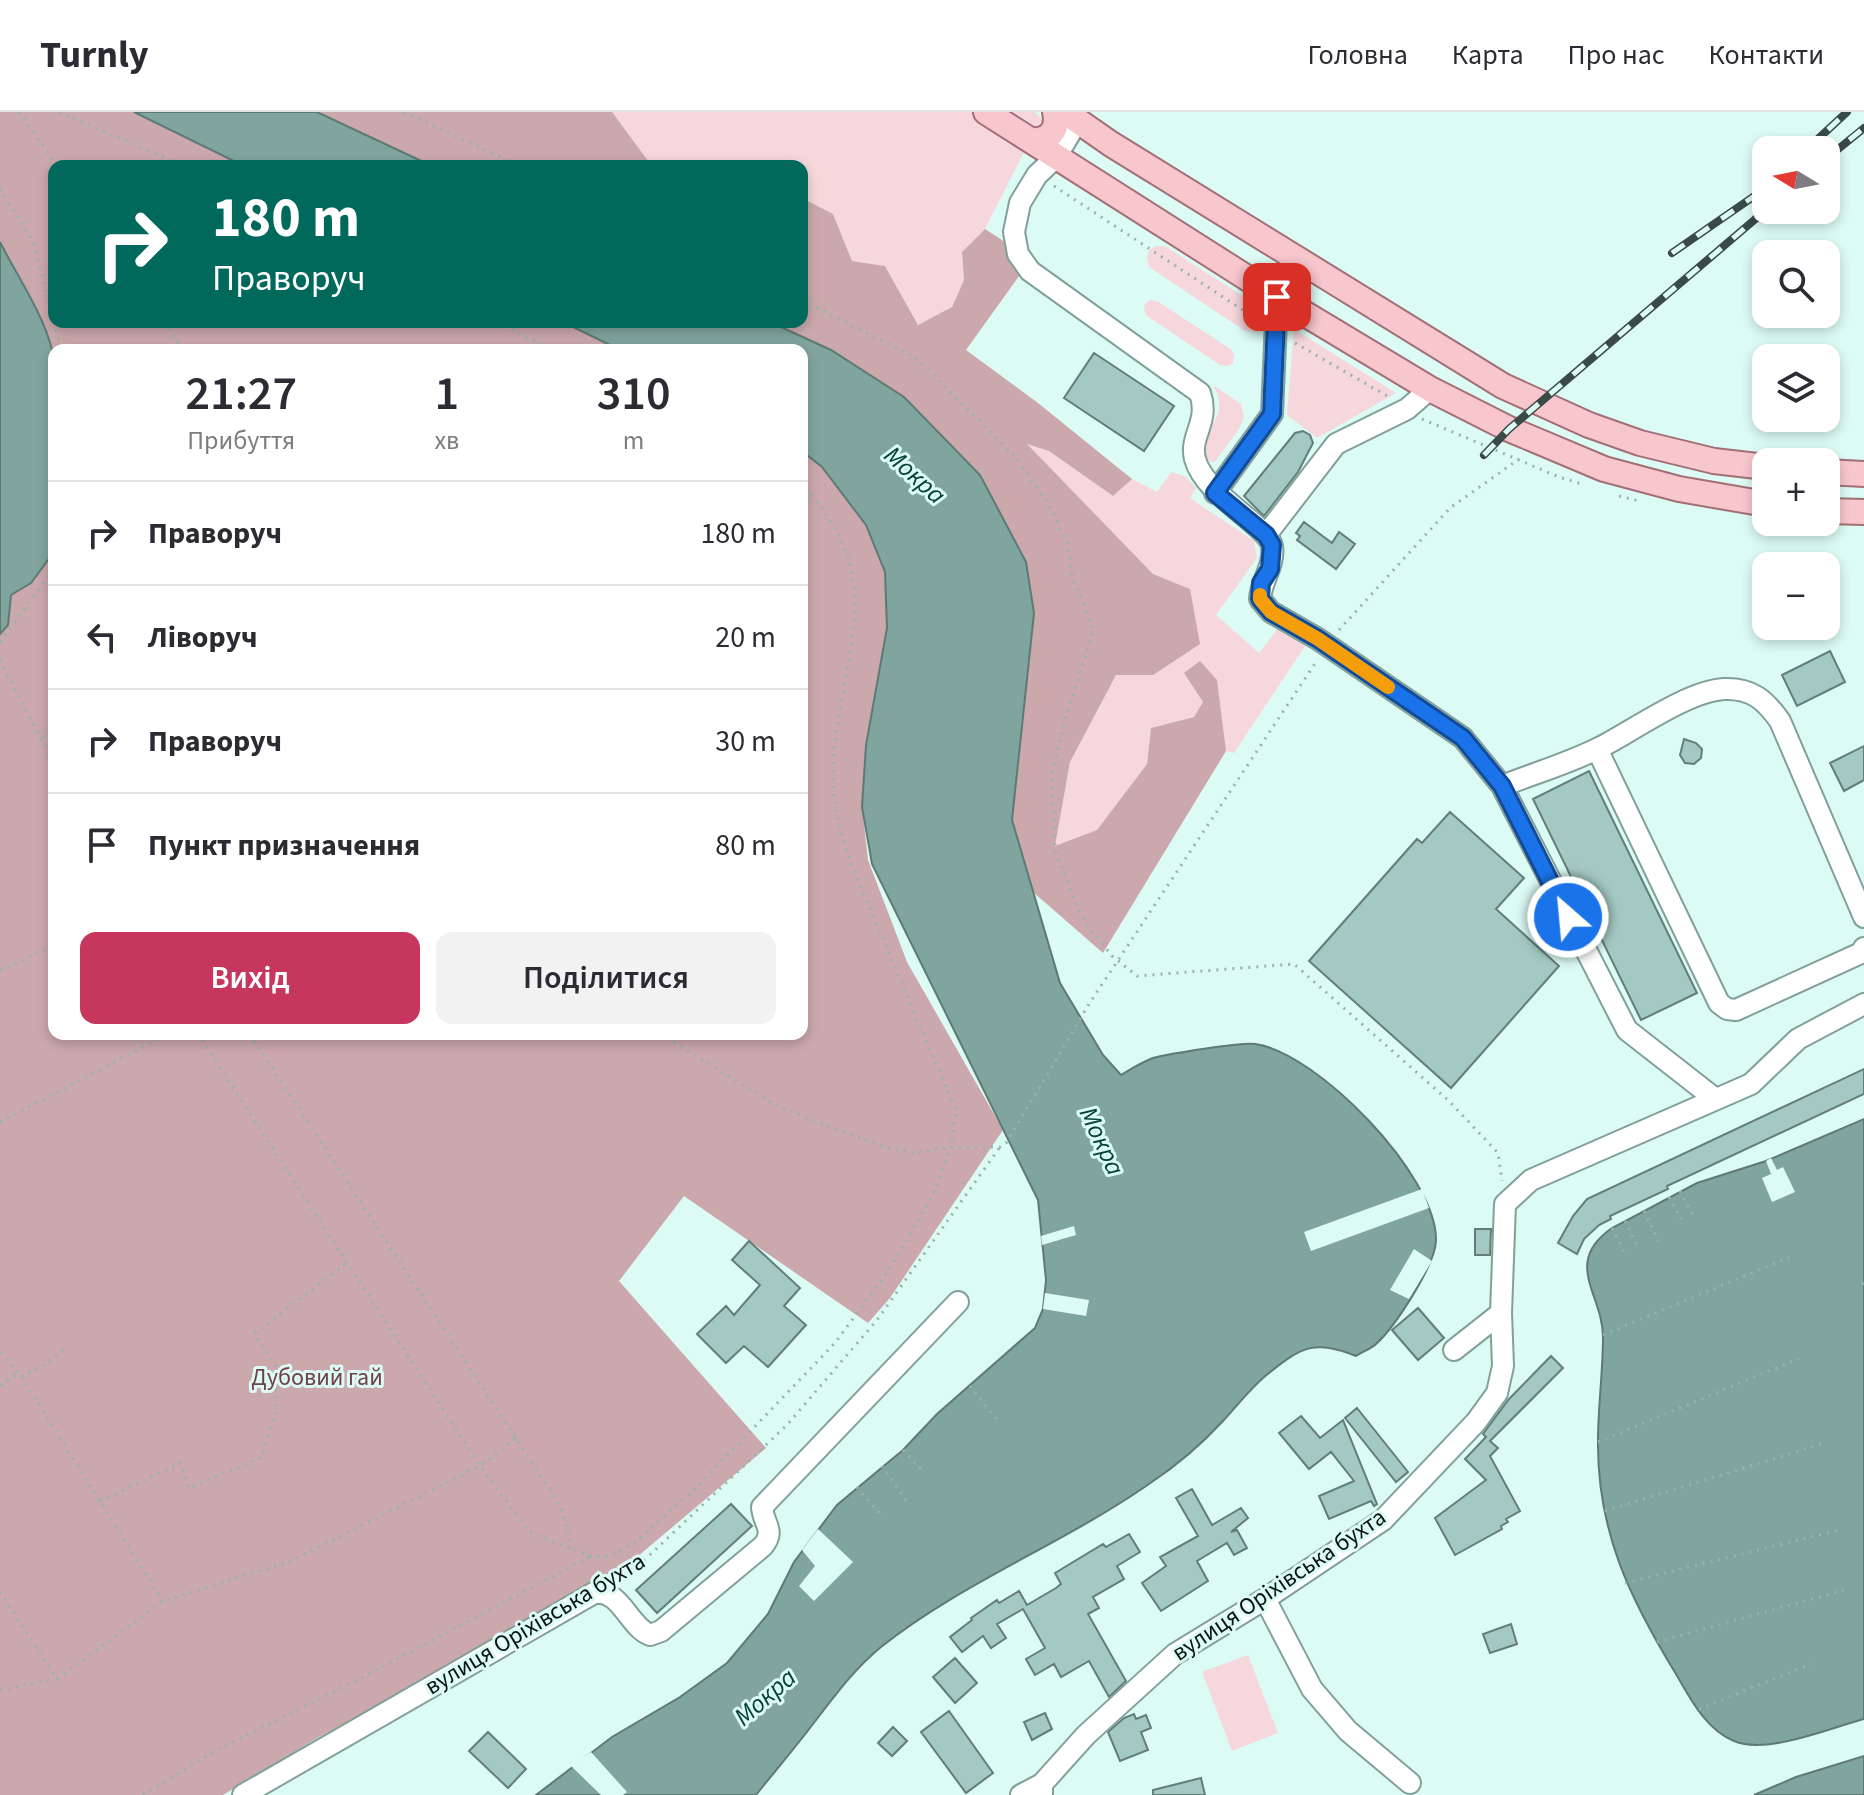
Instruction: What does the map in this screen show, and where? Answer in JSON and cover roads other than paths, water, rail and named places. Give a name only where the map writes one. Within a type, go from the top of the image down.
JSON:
[{"type":"main road","points":[[986,112],[1277,297],[1430,389],[1509,429],[1604,469],[1679,489],[1752,502]]},
{"type":"main road","points":[[1030,140],[1039,141],[1051,135],[1066,115],[1503,386],[1589,425],[1640,443],[1714,461],[1752,465]]},
{"type":"main road","points":[[1090,179],[1084,168],[1084,156],[1090,146],[1100,142],[1111,144]]},
{"type":"main road","points":[[1840,473],[1864,474]]},
{"type":"main road","points":[[1840,511],[1864,512]]},
{"type":"street","points":[[1066,115],[1056,157],[1037,175],[1020,203],[1014,232],[1018,254],[1030,271],[1200,393],[1203,418],[1193,449],[1195,461],[1215,493],[1266,535],[1272,545],[1270,569],[1261,583],[1260,599],[1271,612],[1327,645],[1463,738],[1502,786],[1627,1030],[1714,1098],[1751,1084],[1798,1039],[1864,1004]]},
{"type":"street","points":[[1215,493],[1272,414],[1277,297]]},
{"type":"street","points":[[1266,535],[1336,444],[1407,409],[1430,389]]},
{"type":"street","points":[[1502,786],[1597,749],[1697,695],[1724,689],[1747,692],[1765,700],[1780,721],[1864,917]]},
{"type":"street","points":[[1597,749],[1719,1003],[1727,1009],[1736,1010],[1861,953],[1864,948]]},
{"type":"street","name":"вулиця Оріхівська бухта","points":[[1042,1789],[1086,1735],[1175,1654],[1265,1599],[1383,1520],[1476,1422],[1497,1393],[1503,1366],[1501,1313],[1505,1204],[1531,1180],[1714,1098]]},
{"type":"street","name":"вулиця Оріхівська бухта","points":[[248,1794],[594,1593],[602,1592],[614,1597],[640,1631],[650,1635],[661,1631],[763,1546],[769,1538],[770,1526],[762,1507],[958,1302]]},
{"type":"street","points":[[1454,1350],[1501,1313]]},
{"type":"street","points":[[1265,1599],[1312,1689],[1348,1731],[1410,1783]]},
{"type":"street","points":[[1021,1795],[1042,1789]]},
{"type":"water","points":[[134,112],[317,112],[419,160],[232,160]]},
{"type":"water","points":[[0,242],[36,309],[50,344],[48,560],[31,583],[11,595],[8,625],[0,634]]},
{"type":"water","name":"Мокра","points":[[575,328],[783,328],[831,350],[904,397],[980,475],[1026,562],[1034,613],[1012,820],[1060,983],[1103,1055],[1121,1075],[1153,1058],[1247,1044],[1281,1052],[1310,1069],[1340,1093],[1396,1152],[1417,1184],[1431,1214],[1436,1240],[1429,1264],[1413,1295],[1374,1346],[1356,1356],[1319,1347],[1291,1357],[1262,1378],[1206,1438],[1159,1477],[1116,1506],[945,1603],[881,1647],[853,1674],[756,1795],[536,1795],[612,1737],[680,1697],[727,1663],[768,1614],[794,1562],[837,1505],[903,1450],[937,1414],[1035,1328],[1043,1309],[1046,1280],[1038,1200],[872,864],[862,807],[866,745],[887,628],[885,572],[866,525],[822,467],[808,456],[808,344],[608,344]]},
{"type":"water","points":[[1864,1119],[1864,1719],[1781,1743],[1748,1744],[1724,1736],[1693,1703],[1644,1619],[1619,1563],[1603,1505],[1599,1474],[1603,1337],[1587,1267],[1597,1241],[1612,1228],[1697,1183],[1766,1161]]},
{"type":"water","points":[[1864,1756],[1864,1795],[1754,1795],[1796,1777]]},
{"type":"railway","points":[[1821,136],[1847,112]]},
{"type":"railway","points":[[1840,148],[1864,128]]},
{"type":"railway","points":[[1672,253],[1752,198]]},
{"type":"railway","points":[[1484,455],[1509,429],[1752,222]]},
{"type":"park label","name":"Дубовий гай","points":[[317,1377]]}]
